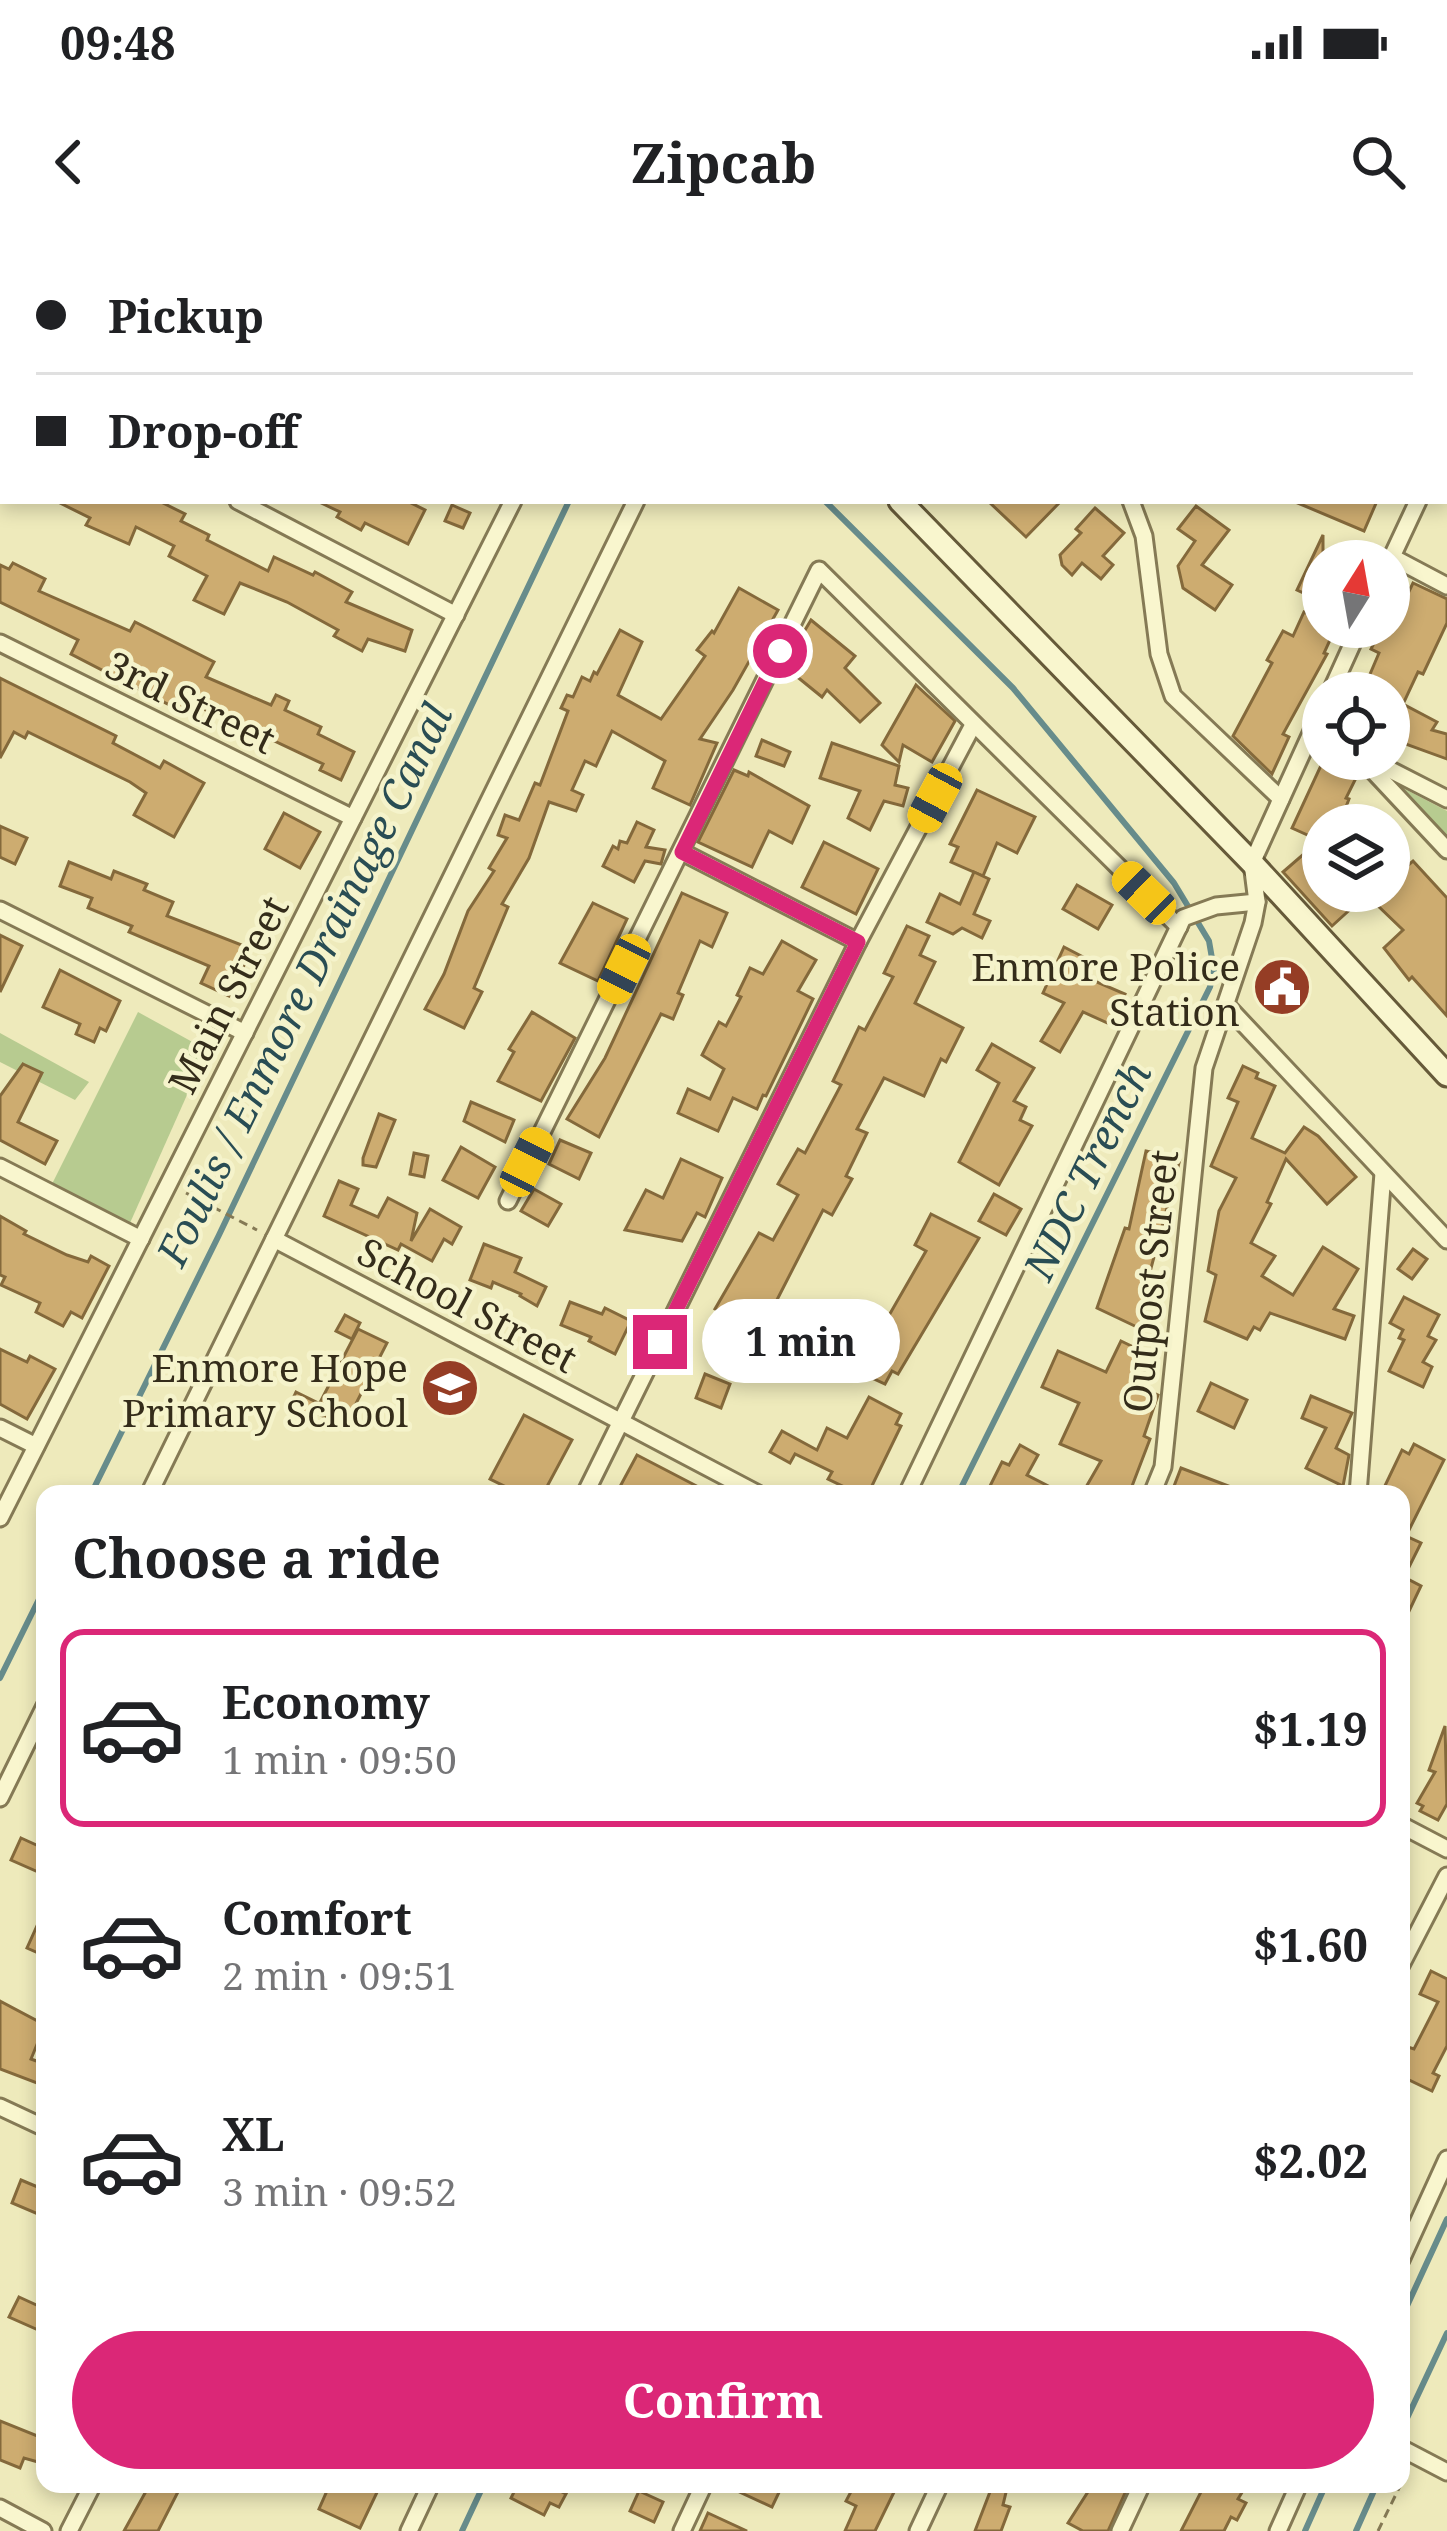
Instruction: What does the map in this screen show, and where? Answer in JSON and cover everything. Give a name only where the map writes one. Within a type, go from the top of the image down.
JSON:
[{"type":"main road","points":[[903,504],[1252,863],[1447,1075]]},
{"type":"street","points":[[244,504],[456,615]]},
{"type":"street","name":"Main Street","points":[[0,1518],[512,504]]},
{"type":"street","points":[[153,1485],[635,504]]},
{"type":"street","points":[[1133,504],[1144,536],[1159,654],[1173,696],[1281,799]]},
{"type":"street","points":[[1399,540],[1417,504]]},
{"type":"street","points":[[1410,569],[1447,586]]},
{"type":"street","points":[[508,1202],[819,570],[973,725],[1181,922]]},
{"type":"street","name":"3rd Street","points":[[0,643],[353,818]]},
{"type":"street","points":[[589,1485],[858,942],[973,725]]},
{"type":"street","points":[[911,1485],[1181,922],[1216,906],[1257,902],[1252,863],[1302,759]]},
{"type":"street","points":[[1385,780],[1447,850]]},
{"type":"street","points":[[1409,780],[1447,799]]},
{"type":"street","points":[[682,852],[858,942]]},
{"type":"street","name":"Outpost Street","points":[[1155,1485],[1162,1467],[1204,1068],[1257,902]]},
{"type":"street","points":[[0,910],[244,1033]]},
{"type":"street","points":[[1226,1004],[1447,1240]]},
{"type":"street","points":[[0,1167],[141,1239]]},
{"type":"street","points":[[1359,1485],[1383,1173]]},
{"type":"street","name":"School Street","points":[[274,1239],[741,1485]]},
{"type":"street","points":[[0,1428],[36,1446]]},
{"type":"street","points":[[0,1798],[36,1740]]},
{"type":"street","points":[[1410,1830],[1447,1849]]},
{"type":"street","points":[[1410,1948],[1447,1876]]},
{"type":"street","points":[[0,2107],[36,2124]]},
{"type":"street","points":[[1410,2240],[1447,2159]]},
{"type":"street","points":[[1410,2453],[1447,2473]]},
{"type":"street","points":[[69,2531],[88,2493]]},
{"type":"street","points":[[409,2531],[427,2493]]},
{"type":"street","points":[[682,2531],[700,2493]]},
{"type":"street","points":[[918,2531],[936,2493]]},
{"type":"street","points":[[1120,2531],[1138,2493]]},
{"type":"street","points":[[1278,2531],[1295,2493]]},
{"type":"street","points":[[0,2508],[44,2531]]},
{"type":"path","points":[[202,1201],[254,1228]]},
{"type":"path","points":[[1378,2531],[1397,2493]]},
{"type":"green space","points":[[1401,787],[1447,811],[1447,836]]},
{"type":"green space","points":[[138,1012],[207,1050],[130,1223],[52,1184]]},
{"type":"green space","points":[[0,1033],[89,1082],[75,1100],[0,1062]]},
{"type":"building","points":[[62,504],[165,504],[185,514],[181,521],[209,535],[207,540],[268,571],[274,557],[352,592],[346,602],[412,630],[405,651],[368,639],[362,651],[334,636],[338,630],[240,583],[224,614],[194,600],[207,576],[169,556],[174,546],[136,527],[129,544],[86,525],[90,518]]},
{"type":"building","points":[[323,504],[413,504],[425,510],[408,544],[365,523],[361,530],[337,517],[340,512]]},
{"type":"building","points":[[991,504],[1058,504],[1026,537]]},
{"type":"building","points":[[1300,504],[1376,504],[1364,531]]},
{"type":"building","points":[[452,505],[470,513],[463,528],[445,521]]},
{"type":"building","points":[[1196,506],[1229,530],[1202,565],[1232,585],[1215,610],[1183,588],[1178,566],[1195,541],[1178,529]]},
{"type":"building","points":[[1095,508],[1124,533],[1103,556],[1113,565],[1101,579],[1082,563],[1072,575],[1060,555],[1081,533],[1076,529]]},
{"type":"building","points":[[13,563],[45,579],[39,591],[130,631],[135,622],[214,662],[206,677],[271,705],[276,695],[289,701],[285,710],[321,727],[318,734],[354,752],[341,780],[320,770],[323,764],[270,739],[266,746],[193,704],[187,714],[71,654],[78,640],[0,602],[0,565],[9,569]]},
{"type":"building","points":[[1413,583],[1447,599],[1447,623],[1423,674],[1418,672],[1410,689],[1410,672],[1371,672],[1379,653],[1372,648],[1410,648]]},
{"type":"building","points":[[739,588],[778,610],[700,739],[717,743],[690,805],[653,788],[665,761],[612,731],[596,766],[585,761],[572,790],[583,795],[576,811],[549,802],[529,858],[502,904],[508,907],[474,988],[482,992],[464,1028],[425,1009],[468,911],[494,871],[489,868],[507,838],[498,835],[505,815],[519,820],[535,783],[540,785],[568,711],[561,708],[567,695],[573,697],[582,677],[590,681],[597,674],[620,630],[642,642],[618,695],[661,719],[705,656],[697,650],[714,633]]},
{"type":"building","points":[[1302,616],[1302,648],[1326,648],[1327,654],[1317,672],[1302,672],[1302,699],[1283,734],[1289,737],[1272,774],[1233,736],[1272,663],[1267,660],[1283,631],[1293,636]]},
{"type":"building","points":[[811,620],[855,656],[845,668],[880,703],[860,722],[827,690],[822,697],[790,671],[800,659],[792,652]]},
{"type":"building","points":[[0,678],[116,736],[113,743],[160,768],[164,761],[204,783],[174,837],[134,815],[146,793],[28,732],[25,738],[14,732],[0,758]]},
{"type":"building","points":[[916,685],[955,721],[932,762],[903,745],[899,762],[882,745]]},
{"type":"building","points":[[1410,708],[1437,722],[1432,730],[1447,734],[1447,759],[1410,746]]},
{"type":"building","points":[[762,740],[790,752],[784,766],[756,756]]},
{"type":"building","points":[[832,743],[899,766],[895,785],[908,788],[903,806],[884,801],[870,830],[848,818],[860,791],[820,778]]},
{"type":"building","points":[[734,770],[748,776],[749,772],[809,806],[792,843],[769,831],[752,867],[698,842]]},
{"type":"building","points":[[1314,780],[1355,780],[1347,804],[1303,804]]},
{"type":"building","points":[[977,790],[1035,817],[1017,853],[997,843],[983,876],[951,862],[958,847],[950,844]]},
{"type":"building","points":[[1302,806],[1302,833],[1292,828]]},
{"type":"building","points":[[284,813],[320,832],[300,868],[265,849]]},
{"type":"building","points":[[637,822],[654,830],[646,847],[665,850],[661,864],[645,861],[634,882],[603,866],[613,846],[618,849],[620,841],[627,843]]},
{"type":"building","points":[[0,826],[27,838],[15,864],[0,857]]},
{"type":"building","points":[[824,842],[878,869],[856,914],[802,887]]},
{"type":"building","points":[[1302,855],[1302,893],[1283,872]]},
{"type":"building","points":[[1413,861],[1447,898],[1447,1016],[1384,948],[1403,930],[1384,912],[1410,912]]},
{"type":"building","points":[[69,862],[111,879],[114,871],[147,884],[144,890],[173,902],[167,916],[252,949],[229,996],[201,983],[209,966],[129,932],[132,926],[88,908],[92,898],[60,886]]},
{"type":"building","points":[[974,872],[989,879],[974,914],[990,921],[982,938],[962,928],[953,934],[927,922],[940,894],[960,904]]},
{"type":"building","points":[[1077,885],[1112,905],[1098,929],[1063,909]]},
{"type":"building","points":[[682,893],[727,913],[712,947],[700,941],[678,993],[683,995],[673,1019],[661,1014],[599,1137],[567,1119],[605,1058]]},
{"type":"building","points":[[593,903],[627,919],[598,981],[560,963]]},
{"type":"building","points":[[1319,912],[1347,912],[1332,926]]},
{"type":"building","points":[[907,926],[929,936],[920,955],[935,962],[915,1003],[963,1028],[946,1062],[941,1059],[924,1096],[884,1078],[857,1129],[867,1133],[846,1176],[852,1179],[832,1215],[823,1210],[760,1333],[715,1309],[759,1233],[773,1240],[798,1195],[778,1184],[798,1149],[805,1153],[841,1085],[833,1081],[859,1027],[865,1030],[893,977],[884,973]]},
{"type":"building","points":[[0,935],[22,946],[0,992]]},
{"type":"building","points":[[782,941],[816,960],[798,991],[813,999],[766,1096],[757,1109],[733,1098],[718,1131],[678,1113],[688,1089],[710,1099],[724,1069],[702,1055],[719,1022],[726,1026],[750,968],[763,974]]},
{"type":"building","points":[[1064,947],[1087,959],[1092,980],[1125,994],[1112,1025],[1083,1012],[1060,1052],[1041,1041],[1064,1003],[1043,993]]},
{"type":"building","name":"Enmore Police Station","points":[[1277,967],[1303,983],[1287,1009],[1261,992]]},
{"type":"building","points":[[60,970],[120,1001],[106,1031],[100,1028],[94,1042],[76,1034],[80,1024],[43,1007]]},
{"type":"building","points":[[532,1012],[575,1038],[541,1101],[498,1081],[514,1052],[509,1049]]},
{"type":"building","points":[[992,1044],[1034,1068],[1014,1101],[1026,1107],[1020,1120],[1032,1126],[999,1185],[959,1162],[999,1083],[977,1070]]},
{"type":"building","points":[[23,1064],[42,1073],[18,1122],[57,1141],[45,1164],[0,1140],[0,1096]]},
{"type":"building","points":[[1243,1066],[1275,1086],[1252,1138],[1285,1153],[1304,1127],[1356,1177],[1327,1204],[1286,1159],[1251,1243],[1275,1256],[1262,1276],[1293,1295],[1323,1247],[1358,1269],[1334,1309],[1354,1316],[1345,1339],[1270,1313],[1260,1330],[1254,1327],[1247,1339],[1205,1321],[1216,1275],[1208,1271],[1219,1211],[1236,1178],[1211,1166],[1238,1102],[1228,1098]]},
{"type":"building","points":[[471,1102],[514,1120],[505,1142],[464,1121]]},
{"type":"building","points":[[379,1114],[395,1120],[376,1167],[363,1165],[363,1158]]},
{"type":"building","points":[[560,1140],[591,1153],[579,1179],[549,1164]]},
{"type":"building","points":[[461,1147],[495,1167],[478,1198],[443,1180]]},
{"type":"building","points":[[1146,1151],[1180,1159],[1150,1272],[1157,1274],[1139,1328],[1097,1308],[1125,1228],[1129,1229]]},
{"type":"building","points":[[414,1153],[428,1156],[424,1177],[410,1174]]},
{"type":"building","points":[[681,1159],[722,1178],[705,1217],[697,1213],[682,1241],[625,1230],[646,1190],[663,1198]]},
{"type":"building","points":[[339,1181],[358,1189],[351,1205],[378,1217],[388,1198],[417,1213],[411,1241],[430,1209],[461,1227],[452,1244],[444,1239],[432,1261],[401,1244],[398,1250],[324,1216]]},
{"type":"building","points":[[534,1189],[561,1204],[548,1226],[521,1211]]},
{"type":"building","points":[[994,1194],[1021,1209],[1006,1235],[979,1221]]},
{"type":"building","points":[[931,1214],[979,1238],[898,1374],[892,1371],[885,1384],[857,1371],[926,1251],[915,1245]]},
{"type":"building","points":[[0,1216],[67,1255],[88,1262],[91,1256],[109,1266],[82,1318],[71,1312],[63,1326],[36,1312],[40,1303],[1,1285],[5,1277],[0,1275]]},
{"type":"building","points":[[484,1244],[521,1258],[515,1272],[546,1287],[537,1306],[493,1282],[491,1288],[470,1280]]},
{"type":"building","points":[[1413,1249],[1427,1259],[1412,1279],[1398,1269]]},
{"type":"building","points":[[1404,1297],[1439,1315],[1428,1336],[1436,1340],[1423,1362],[1432,1367],[1423,1387],[1389,1371],[1404,1340],[1399,1338],[1403,1330],[1390,1323]]},
{"type":"building","points":[[570,1302],[602,1314],[605,1308],[631,1321],[615,1354],[589,1341],[591,1337],[561,1325]]},
{"type":"building","points":[[345,1315],[360,1323],[352,1339],[336,1331]]},
{"type":"building","points":[[358,1329],[387,1343],[344,1427],[315,1412]]},
{"type":"building","points":[[1121,1341],[1152,1356],[1138,1386],[1158,1395],[1144,1436],[1150,1439],[1132,1485],[1087,1485],[1101,1461],[1060,1444],[1079,1403],[1042,1387],[1058,1351],[1106,1372]]},
{"type":"building","points":[[0,1349],[27,1362],[30,1356],[55,1369],[27,1419],[0,1404]]},
{"type":"building","points":[[435,1367],[470,1387],[460,1403],[426,1382]]},
{"type":"building","points":[[705,1374],[730,1384],[721,1408],[696,1398]]},
{"type":"building","points":[[1211,1383],[1247,1400],[1234,1428],[1198,1411]]},
{"type":"building","points":[[296,1392],[318,1403],[311,1416],[290,1405]]},
{"type":"building","points":[[1311,1396],[1352,1413],[1336,1448],[1349,1455],[1343,1485],[1306,1468],[1326,1428],[1302,1418]]},
{"type":"building","points":[[869,1397],[901,1414],[896,1424],[901,1426],[872,1485],[840,1485],[828,1479],[832,1472],[795,1454],[790,1463],[770,1452],[782,1431],[817,1450],[827,1428],[847,1438]]},
{"type":"building","points":[[524,1415],[572,1440],[548,1485],[502,1485],[490,1479]]},
{"type":"building","points":[[1414,1444],[1444,1460],[1410,1528],[1410,1485],[1385,1485],[1402,1450],[1409,1454]]},
{"type":"building","points":[[1020,1445],[1038,1455],[1027,1475],[1046,1485],[990,1485],[1002,1462],[1009,1465]]},
{"type":"building","points":[[637,1455],[695,1485],[621,1485]]},
{"type":"building","points":[[1181,1468],[1226,1485],[1174,1485]]},
{"type":"building","points":[[1410,1538],[1421,1543],[1410,1565]]},
{"type":"building","points":[[1410,1580],[1421,1586],[1410,1609]]},
{"type":"building","points":[[1445,1726],[1447,1804],[1438,1820],[1420,1811],[1423,1806],[1417,1803],[1435,1772],[1429,1770]]},
{"type":"building","points":[[21,1838],[36,1845],[36,1871],[11,1860]]},
{"type":"building","points":[[36,1928],[36,1952],[27,1948]]},
{"type":"building","points":[[1431,1971],[1447,1979],[1447,2046],[1433,2073],[1439,2076],[1432,2091],[1410,2080],[1410,2048],[1414,2049],[1438,2002],[1420,1994]]},
{"type":"building","points":[[0,2001],[36,2020],[31,2059],[36,2061],[36,2083],[0,2069]]},
{"type":"building","points":[[21,2180],[36,2186],[36,2213],[12,2203]]},
{"type":"building","points":[[19,2297],[36,2305],[36,2329],[9,2317]]},
{"type":"building","points":[[0,2421],[36,2435],[36,2461],[24,2458],[20,2468],[0,2460]]},
{"type":"building","points":[[145,2493],[177,2493],[158,2531],[124,2531]]},
{"type":"building","points":[[326,2493],[377,2493],[360,2528],[319,2509]]},
{"type":"building","points":[[514,2493],[566,2494],[559,2507],[550,2503],[544,2515],[511,2498]]},
{"type":"building","points":[[638,2493],[663,2502],[654,2522],[630,2511]]},
{"type":"building","points":[[742,2493],[779,2493],[772,2507]]},
{"type":"building","points":[[850,2493],[894,2493],[875,2531],[845,2531],[856,2506],[846,2501]]},
{"type":"building","points":[[990,2493],[1006,2493],[1003,2505],[1010,2507],[1001,2531],[975,2531]]},
{"type":"building","points":[[1087,2493],[1125,2493],[1108,2531],[1083,2531],[1068,2523]]},
{"type":"building","points":[[1200,2493],[1242,2493],[1238,2499],[1246,2503],[1224,2531],[1181,2531]]},
{"type":"building","points":[[708,2513],[747,2531],[700,2531]]},
{"type":"waterway","name":"Foulis / Enmore Drainage Canal","points":[[95,1485],[568,504]]},
{"type":"waterway","name":"NDC Trench","points":[[828,504],[1013,688],[1174,883],[1209,941],[1214,970],[1210,987],[962,1485]]},
{"type":"waterway","name":"Foulis / Enmore Drainage Canal","points":[[0,1678],[36,1605]]},
{"type":"waterway","points":[[1410,2299],[1447,2219]]},
{"type":"waterway","points":[[1410,2412],[1447,2333]]},
{"type":"waterway","name":"NDC Trench","points":[[462,2531],[480,2493]]},
{"type":"waterway","points":[[1305,2531],[1322,2493]]},
{"type":"waterway","points":[[1356,2531],[1373,2493]]},
{"type":"place","name":"Enmore Police Station","points":[[1282,987]]},
{"type":"place","name":"Enmore Hope Primary School","points":[[450,1388]]},
{"type":"route","points":[[660,1342],[858,942],[682,852],[780,651]]}]
